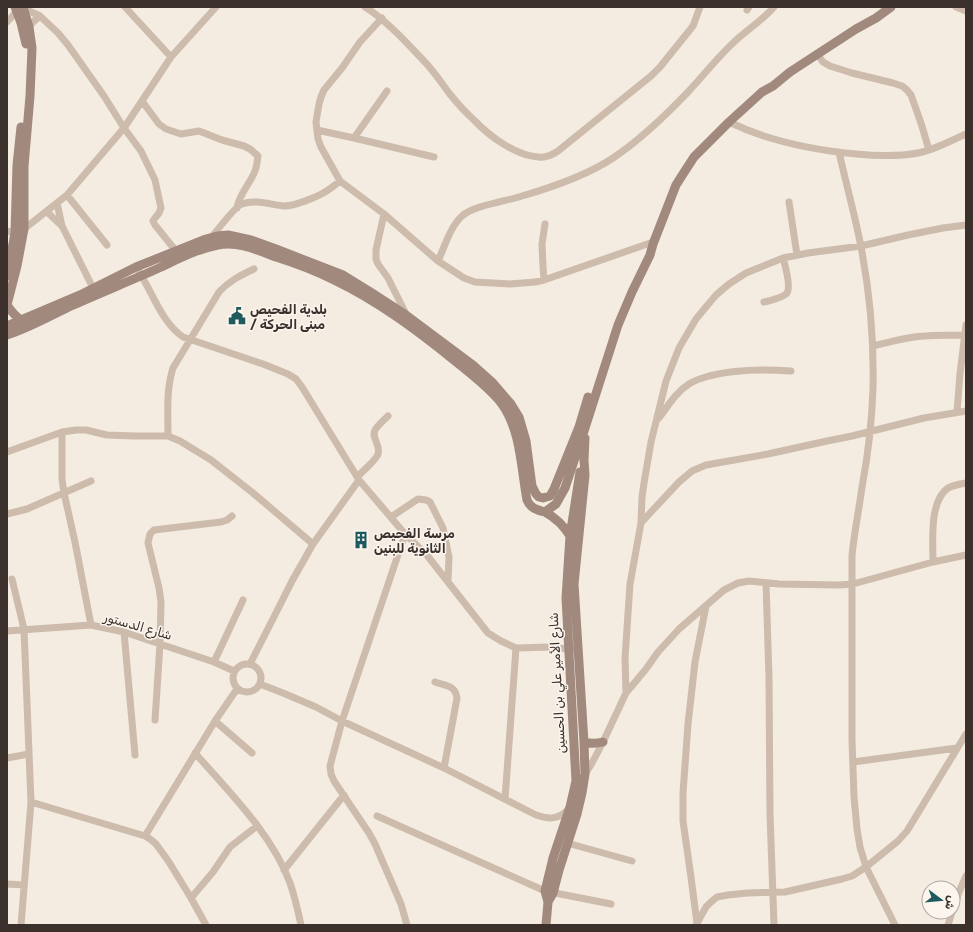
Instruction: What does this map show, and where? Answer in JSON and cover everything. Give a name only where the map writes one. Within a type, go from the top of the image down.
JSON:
[{"type":"street","points":[[125,7],[171,57]]},
{"type":"street","points":[[15,231],[46,212],[67,195],[124,128],[171,57],[216,7]]},
{"type":"street","points":[[365,7],[382,18],[423,60],[439,78],[450,94],[485,131],[508,147],[520,153],[538,157],[552,155],[558,151],[651,76],[693,26],[700,7]]},
{"type":"street","points":[[438,261],[458,220],[472,209],[522,196],[576,178],[594,170],[632,144],[687,92],[734,42],[774,7]]},
{"type":"street","points":[[956,7],[966,11]]},
{"type":"street","points":[[20,8],[40,16],[58,33],[104,96],[124,128],[142,151],[155,180],[161,208],[153,221],[176,251]]},
{"type":"street","points":[[7,22],[20,8]]},
{"type":"street","points":[[7,276],[24,166],[31,69],[31,43],[29,27],[20,8]]},
{"type":"street","points":[[20,8],[26,40],[26,56],[17,164],[15,231],[17,266],[7,305],[16,317],[21,320]]},
{"type":"street","name":"شارع الأمير علي بن الحسين","points":[[546,925],[553,858],[570,807],[576,781],[573,649],[574,584],[584,480],[585,445],[581,429],[618,325],[650,255],[653,243],[676,185],[694,157],[762,92],[856,29],[892,8]]},
{"type":"street","points":[[29,27],[40,16]]},
{"type":"street","points":[[382,18],[360,42],[324,90],[321,97],[317,113],[316,130],[321,147],[340,181],[384,214],[438,261],[455,273],[475,282],[510,284],[535,282],[653,243]]},
{"type":"street","points":[[818,55],[823,62],[830,66],[893,83],[902,86],[907,90],[914,102],[929,150]]},
{"type":"street","points":[[354,138],[388,91]]},
{"type":"street","points":[[142,101],[159,124],[166,129],[181,134],[199,131],[222,140],[244,146],[258,156],[255,171],[238,201],[237,208]]},
{"type":"street","points":[[729,122],[739,128],[803,146],[839,152],[879,155],[904,155],[929,150],[966,134]]},
{"type":"street","points":[[316,130],[434,157]]},
{"type":"street","points":[[839,152],[861,246],[872,326],[873,346],[873,388],[870,432],[854,533],[852,556],[852,705],[854,796],[860,847],[866,867],[895,925]]},
{"type":"street","points":[[211,238],[241,204],[254,202],[286,206],[296,204],[325,192],[340,181]]},
{"type":"street","points":[[67,195],[107,245]]},
{"type":"street","points":[[789,202],[797,255]]},
{"type":"street","points":[[57,203],[62,226],[94,288]]},
{"type":"street","points":[[46,212],[62,226]]},
{"type":"street","points":[[384,214],[376,250],[376,259],[388,278],[406,315]]},
{"type":"street","points":[[544,280],[542,244],[545,224]]},
{"type":"street","points":[[626,693],[625,658],[630,584],[641,523],[644,483],[666,381],[679,348],[696,319],[716,295],[729,284],[746,273],[783,258],[861,246],[943,228],[966,225]]},
{"type":"street","points":[[7,326],[94,288],[136,267],[211,238],[228,235],[240,237],[276,249],[343,275],[406,315],[421,331],[485,386],[501,403],[510,418],[515,432],[526,500],[532,508],[545,512],[557,520],[570,536]]},
{"type":"street","points":[[7,335],[17,332],[71,306],[193,253],[217,245],[238,244],[286,260],[334,279],[376,303],[474,366],[492,382],[511,404],[519,417],[526,441],[532,486],[539,497],[543,498],[550,496],[581,429]]},
{"type":"street","points":[[764,302],[782,296],[788,291],[783,258]]},
{"type":"street","points":[[136,267],[142,275],[164,317],[178,334],[262,364],[288,374],[296,379],[358,478],[448,580],[488,633],[516,648],[551,647],[573,649]]},
{"type":"street","points":[[168,436],[168,391],[169,379],[173,368],[220,292],[232,280],[254,269]]},
{"type":"street","points":[[957,412],[966,325]]},
{"type":"street","points":[[873,346],[913,338],[942,335],[965,335]]},
{"type":"street","points":[[656,422],[679,392],[696,380],[736,371],[769,369],[791,370]]},
{"type":"street","points":[[641,523],[679,482],[692,471],[706,464],[768,454],[870,432],[924,418],[966,411]]},
{"type":"street","points":[[250,664],[292,581],[313,544],[358,478],[378,456],[379,448],[374,432],[388,416]]},
{"type":"street","points":[[545,512],[560,500],[565,488],[581,429]]},
{"type":"street","points":[[7,452],[62,432],[76,430],[86,430],[107,435],[168,436],[180,441],[211,460],[253,493],[313,544]]},
{"type":"street","points":[[62,432],[62,479],[64,493],[91,624]]},
{"type":"street","name":"شارع الأمير علي بن الحسين","points":[[549,892],[559,870],[582,793],[585,774],[584,742],[566,598],[570,536],[579,475],[584,460]]},
{"type":"street","points":[[7,514],[27,509],[91,481]]},
{"type":"street","points":[[933,562],[933,530],[935,512],[939,500],[943,493],[948,489],[954,486],[966,484]]},
{"type":"street","points":[[391,517],[418,499],[430,502],[443,528],[449,557],[448,580]]},
{"type":"street","points":[[155,720],[161,602],[148,543],[150,534],[154,530],[221,522],[232,516]]},
{"type":"street","points":[[406,534],[342,721],[330,771],[334,781],[369,832],[382,858],[399,899],[407,925]]},
{"type":"street","points":[[576,781],[585,774],[603,742],[626,693],[658,652],[679,629],[724,590],[738,583],[748,582],[832,585],[853,584],[933,562],[966,555]]},
{"type":"street","points":[[12,579],[24,629],[31,802],[21,925]]},
{"type":"street","points":[[766,583],[769,678],[770,814],[774,925]]},
{"type":"street","points":[[214,662],[243,600]]},
{"type":"street","points":[[697,924],[683,820],[683,794],[688,724],[695,662],[706,606]]},
{"type":"street","name":"شارع الدستور","points":[[7,630],[91,624],[124,632],[214,662],[234,671]]},
{"type":"street","points":[[124,632],[135,755]]},
{"type":"street","points":[[505,799],[516,648]]},
{"type":"street","points":[[250,664],[256,667],[260,672],[261,678],[260,684],[256,690],[250,693],[237,689],[232,681],[234,671],[238,666],[250,664]]},
{"type":"street","points":[[435,682],[453,688],[456,692],[457,698],[444,768]]},
{"type":"street","points":[[260,684],[283,692],[316,707],[342,721],[444,768],[542,817],[556,818],[564,814],[570,807]]},
{"type":"street","points":[[145,836],[215,721],[237,689]]},
{"type":"street","points":[[215,721],[252,753]]},
{"type":"street","points":[[697,924],[706,908],[717,898],[747,893],[785,892],[852,876],[866,867],[898,841],[907,831],[934,789],[966,734]]},
{"type":"street","points":[[584,742],[595,744],[603,742]]},
{"type":"street","points":[[853,762],[957,748]]},
{"type":"street","points":[[195,753],[244,809],[269,843],[291,884],[301,925]]},
{"type":"street","points":[[7,758],[29,754]]},
{"type":"street","points":[[284,870],[344,795]]},
{"type":"street","points":[[31,802],[145,836],[150,839],[161,850],[174,869],[206,925]]},
{"type":"street","points":[[376,816],[549,892],[611,904]]},
{"type":"street","points":[[191,898],[213,872],[230,847],[257,826]]},
{"type":"street","points":[[567,843],[632,861]]},
{"type":"street","points":[[961,887],[966,876]]},
{"type":"street","points":[[7,884],[24,885]]},
{"type":"place","name":"بلدية الفحيص / مبنى الحركة","points":[[237,316]]},
{"type":"place","name":"مرسة الفحيص الثانوية للبنين","points":[[361,540]]}]
